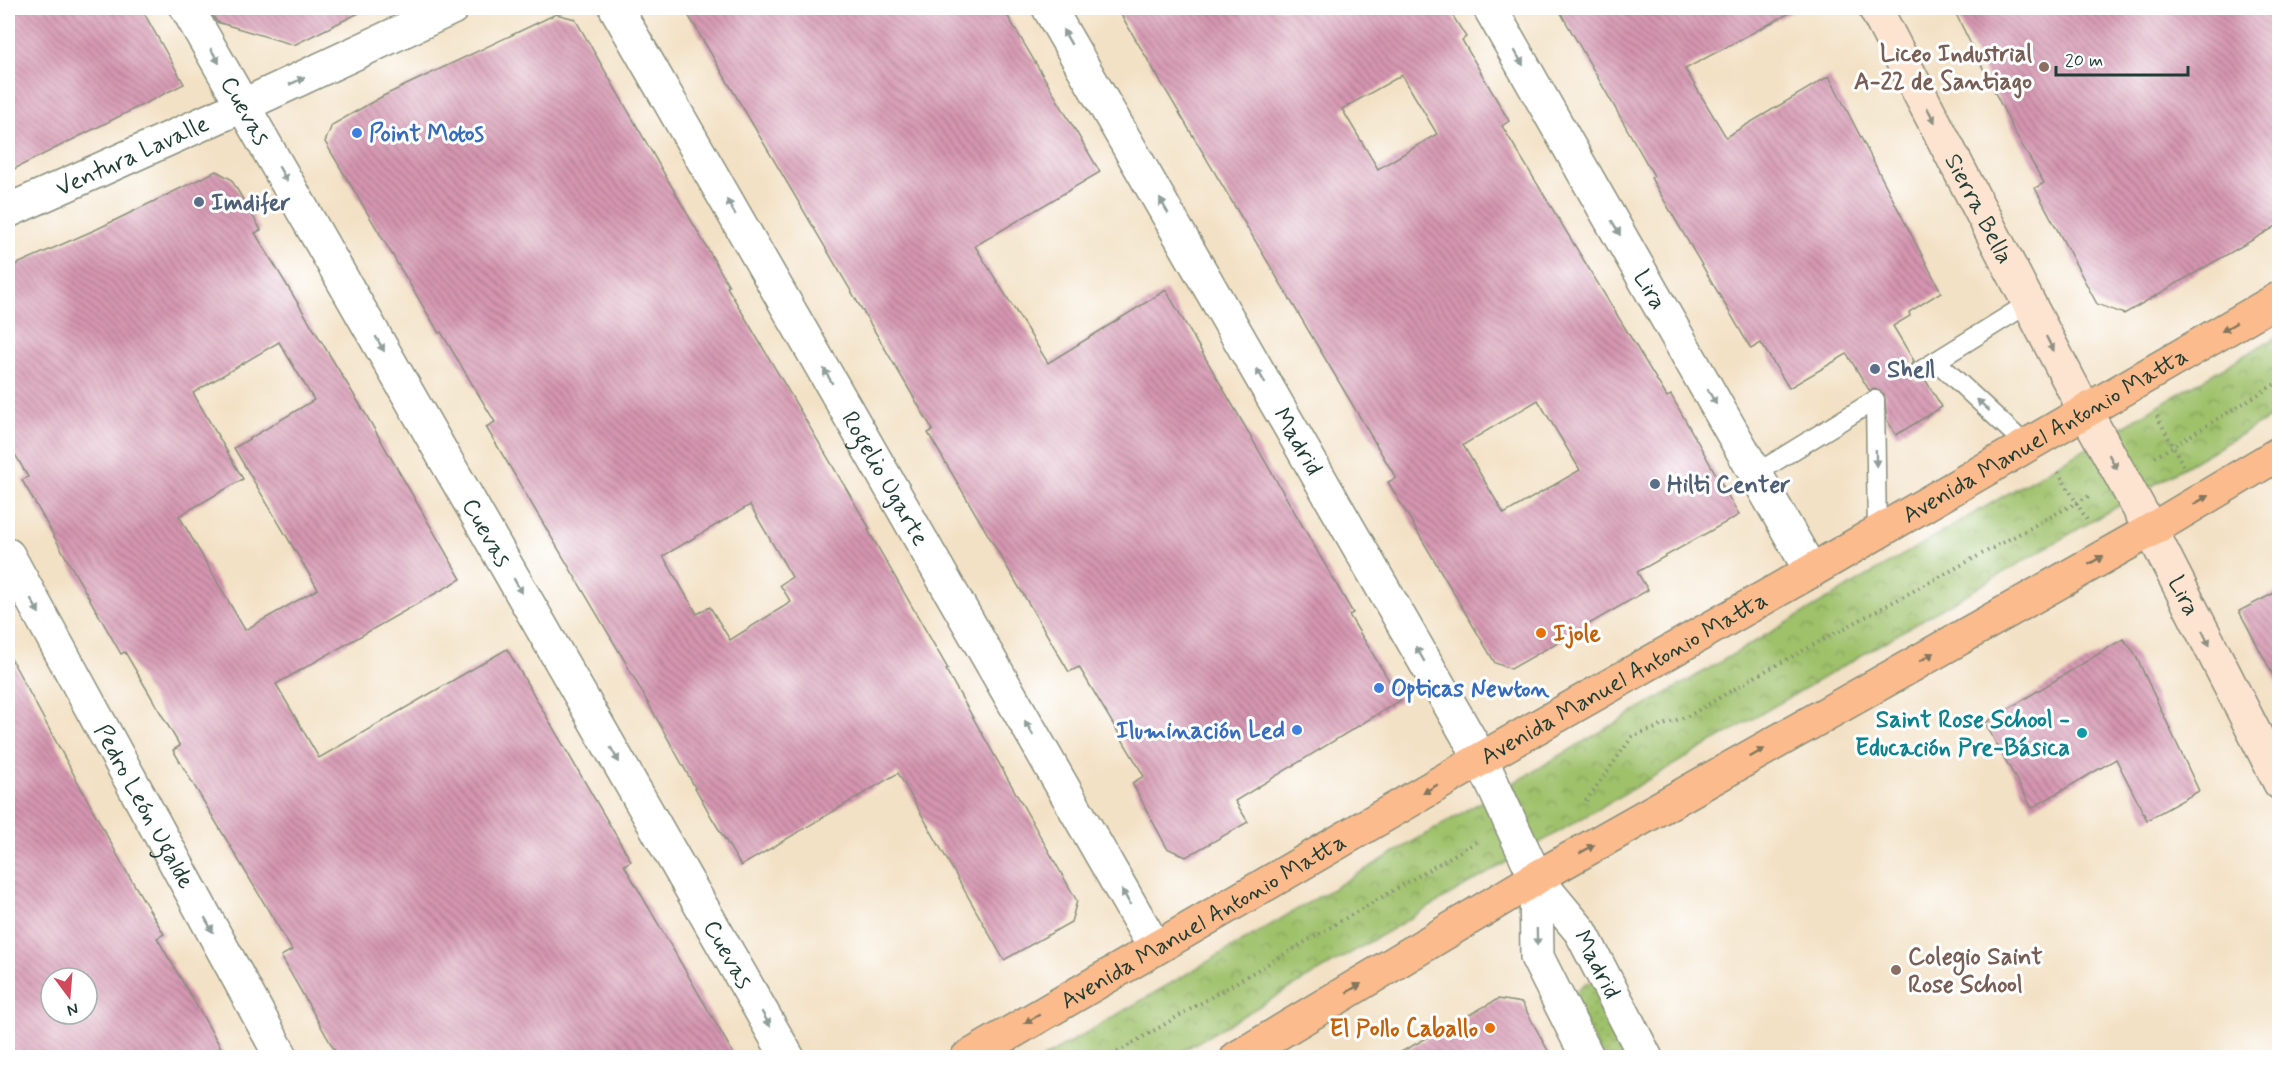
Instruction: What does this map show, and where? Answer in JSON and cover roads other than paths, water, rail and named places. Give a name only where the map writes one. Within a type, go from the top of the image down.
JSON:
[{"type":"main road","name":"Sierra Bella","points":[[1875,8],[2085,411]]},
{"type":"main road","name":"Avenida Manuel Antonio Matta","points":[[967,1058],[2280,298]]},
{"type":"main road","name":"Lira","points":[[2085,411],[2151,530],[2280,783]]},
{"type":"main road","points":[[1237,1058],[1536,878],[2151,530],[2280,453]]},
{"type":"street","name":"Cuevas","points":[[187,8],[788,1058]]},
{"type":"street","name":"Ventura Lavalle","points":[[8,211],[452,8]]},
{"type":"street","name":"Rogelio Ugarte","points":[[616,8],[1155,948]]},
{"type":"street","name":"Madrid","points":[[1050,8],[1481,759],[1536,878],[1581,932],[1646,1058]]},
{"type":"street","name":"Lira","points":[[1490,8],[1811,571]]},
{"type":"street","name":"Pedro León Ugalde","points":[[8,555],[282,1058]]},
{"type":"street","name":"Madrid","points":[[1536,878],[1537,957],[1588,1058]]},
{"type":"lane","points":[[1920,371],[2029,303]]},
{"type":"lane","points":[[1936,361],[2031,442]]},
{"type":"lane","points":[[1755,474],[1875,400],[1877,532]]},
{"type":"place","name":"Liceo Industrial A-22 de Santiago","points":[[2044,67]]},
{"type":"place","name":"Point Motos","points":[[357,133]]},
{"type":"place","name":"Imdifer","points":[[199,202]]},
{"type":"place","name":"Shell","points":[[1875,369]]},
{"type":"place","name":"Hilti Center","points":[[1655,484]]},
{"type":"place","name":"Ijole","points":[[1541,633]]},
{"type":"place","name":"Opticas Newton","points":[[1379,688]]},
{"type":"place","name":"Iluminación Led","points":[[1297,730]]},
{"type":"place","name":"Saint Rose School - Educación Pre-Básica","points":[[2082,733]]},
{"type":"place","name":"Colegio Saint Rose School","points":[[1896,970]]},
{"type":"place","name":"El Pollo Caballo","points":[[1490,1028]]}]
